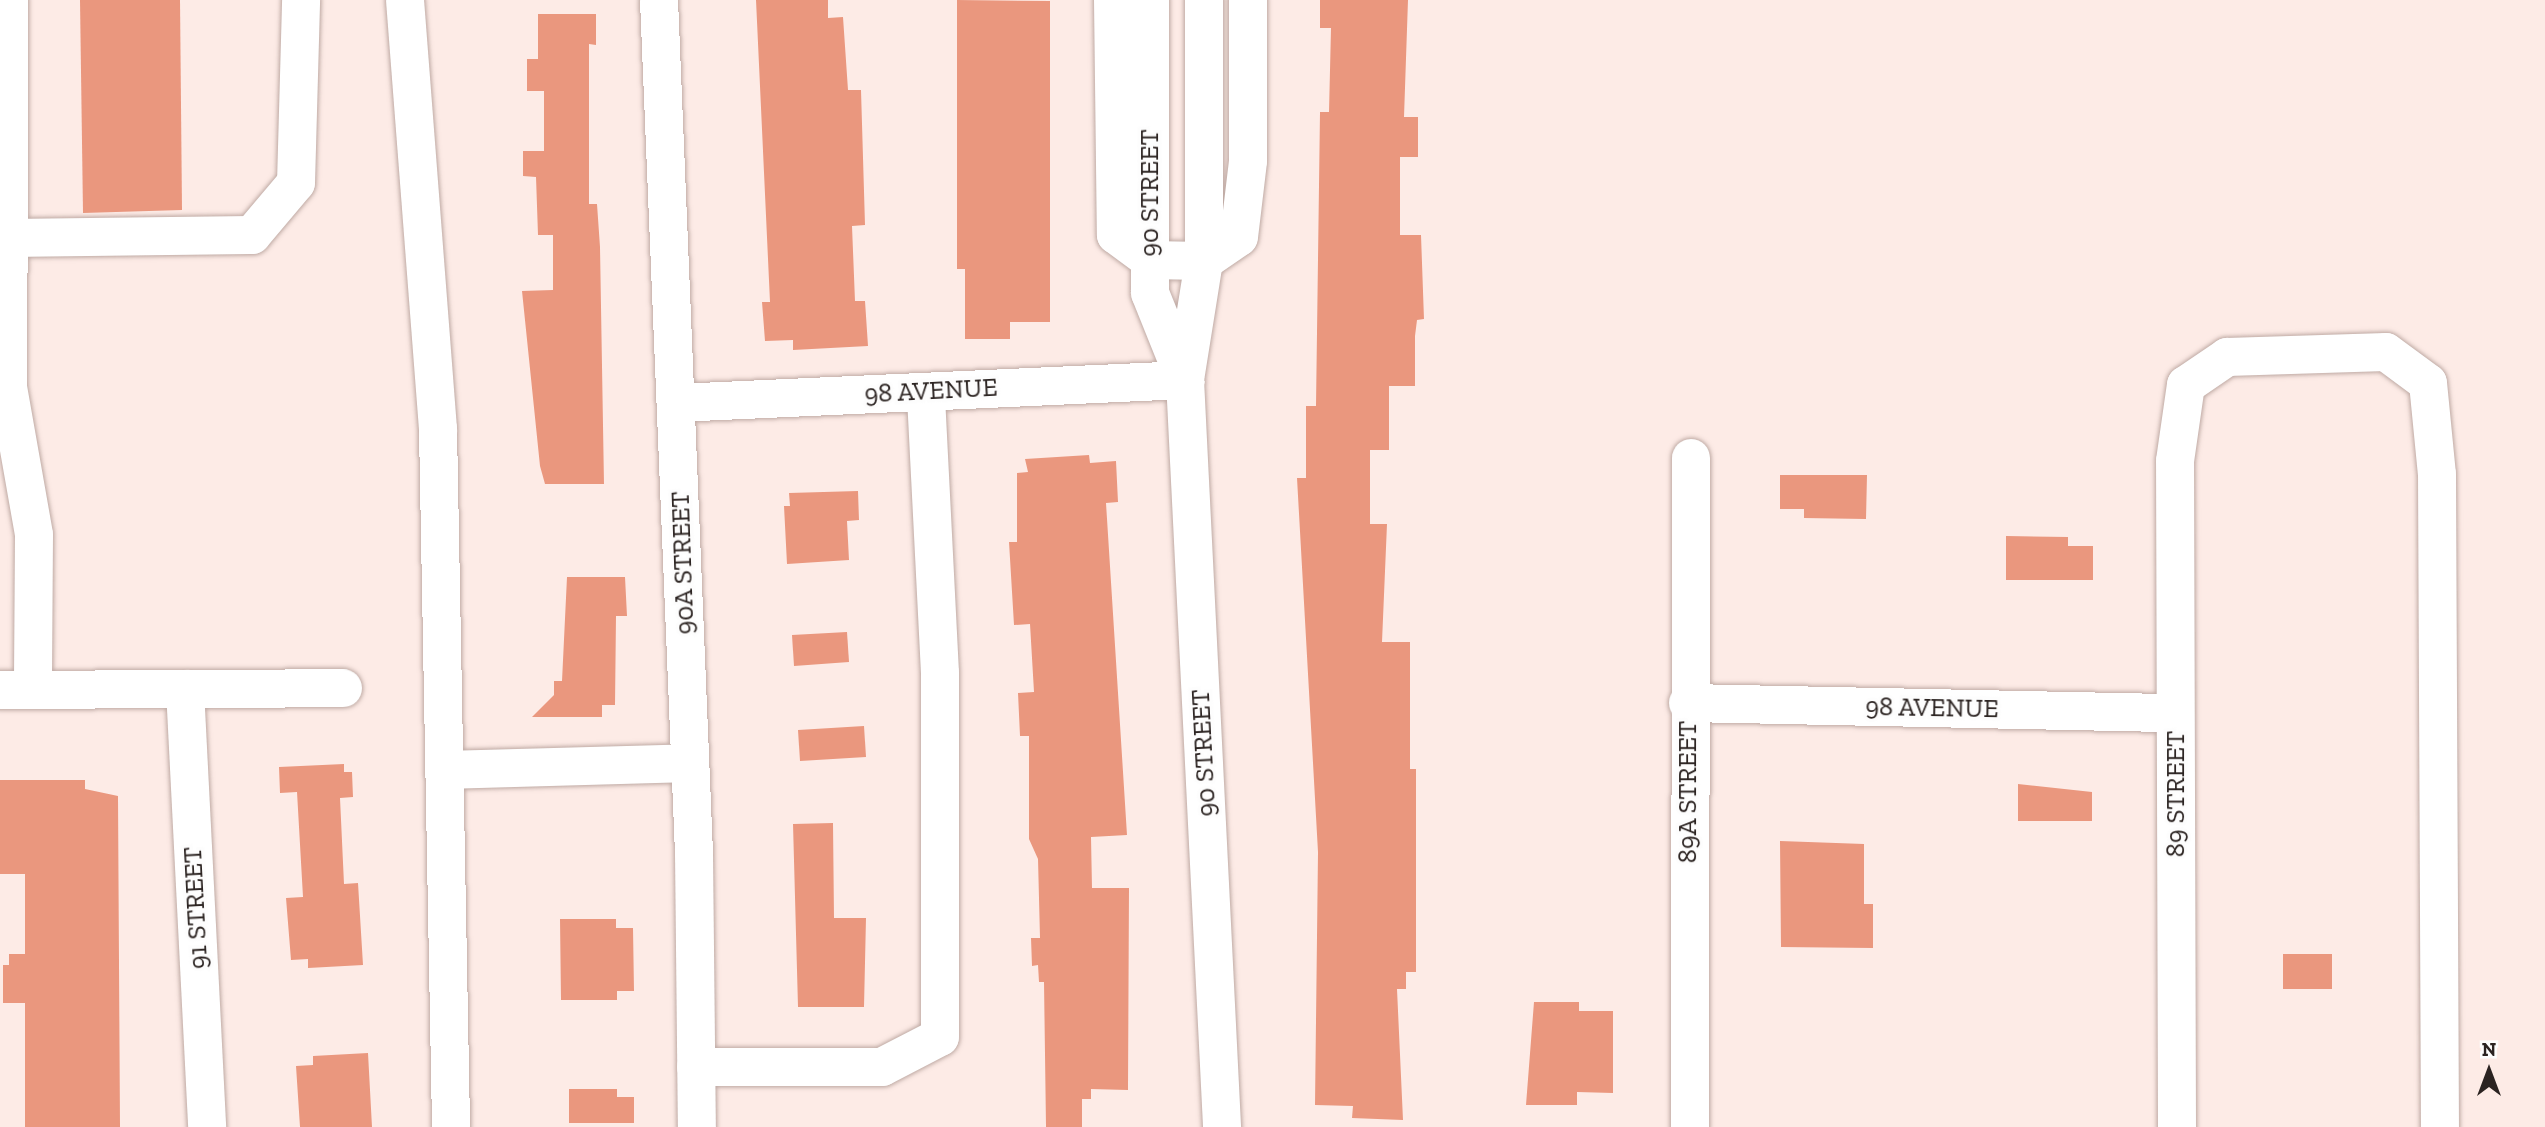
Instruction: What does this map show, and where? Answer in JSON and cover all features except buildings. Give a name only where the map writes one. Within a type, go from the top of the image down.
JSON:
[{"type":"street","points":[[9,0],[4,314],[16,509],[16,690],[343,688]]},
{"type":"street","points":[[5,238],[251,236],[296,183],[301,0]]},
{"type":"street","points":[[405,0],[438,429],[451,1127]]},
{"type":"street","name":"90A STREET","points":[[659,0],[690,763],[697,1127]]},
{"type":"street","points":[[1113,0],[1111,206],[1116,235],[1150,260],[1204,261],[1240,237],[1248,161],[1248,0]]},
{"type":"street","name":"90 STREET","points":[[1150,0],[1150,293],[1185,380]]},
{"type":"street","name":"90 STREET","points":[[1203,0],[1204,261],[1185,380],[1222,1127]]},
{"type":"street","name":"89 STREET","points":[[2176,1127],[2175,461],[2186,385],[2227,357],[2386,352],[2428,383],[2437,474],[2441,1127]]},
{"type":"street","name":"98 AVENUE","points":[[677,403],[1185,380]]},
{"type":"street","points":[[696,1068],[882,1068],[940,1037],[940,673],[926,391]]},
{"type":"street","name":"89A STREET","points":[[1690,1127],[1688,703],[1691,458]]},
{"type":"street","name":"91 STREET","points":[[185,689],[207,1127]]},
{"type":"street","name":"98 AVENUE","points":[[1688,703],[2175,713]]},
{"type":"street","points":[[445,770],[690,763]]}]
